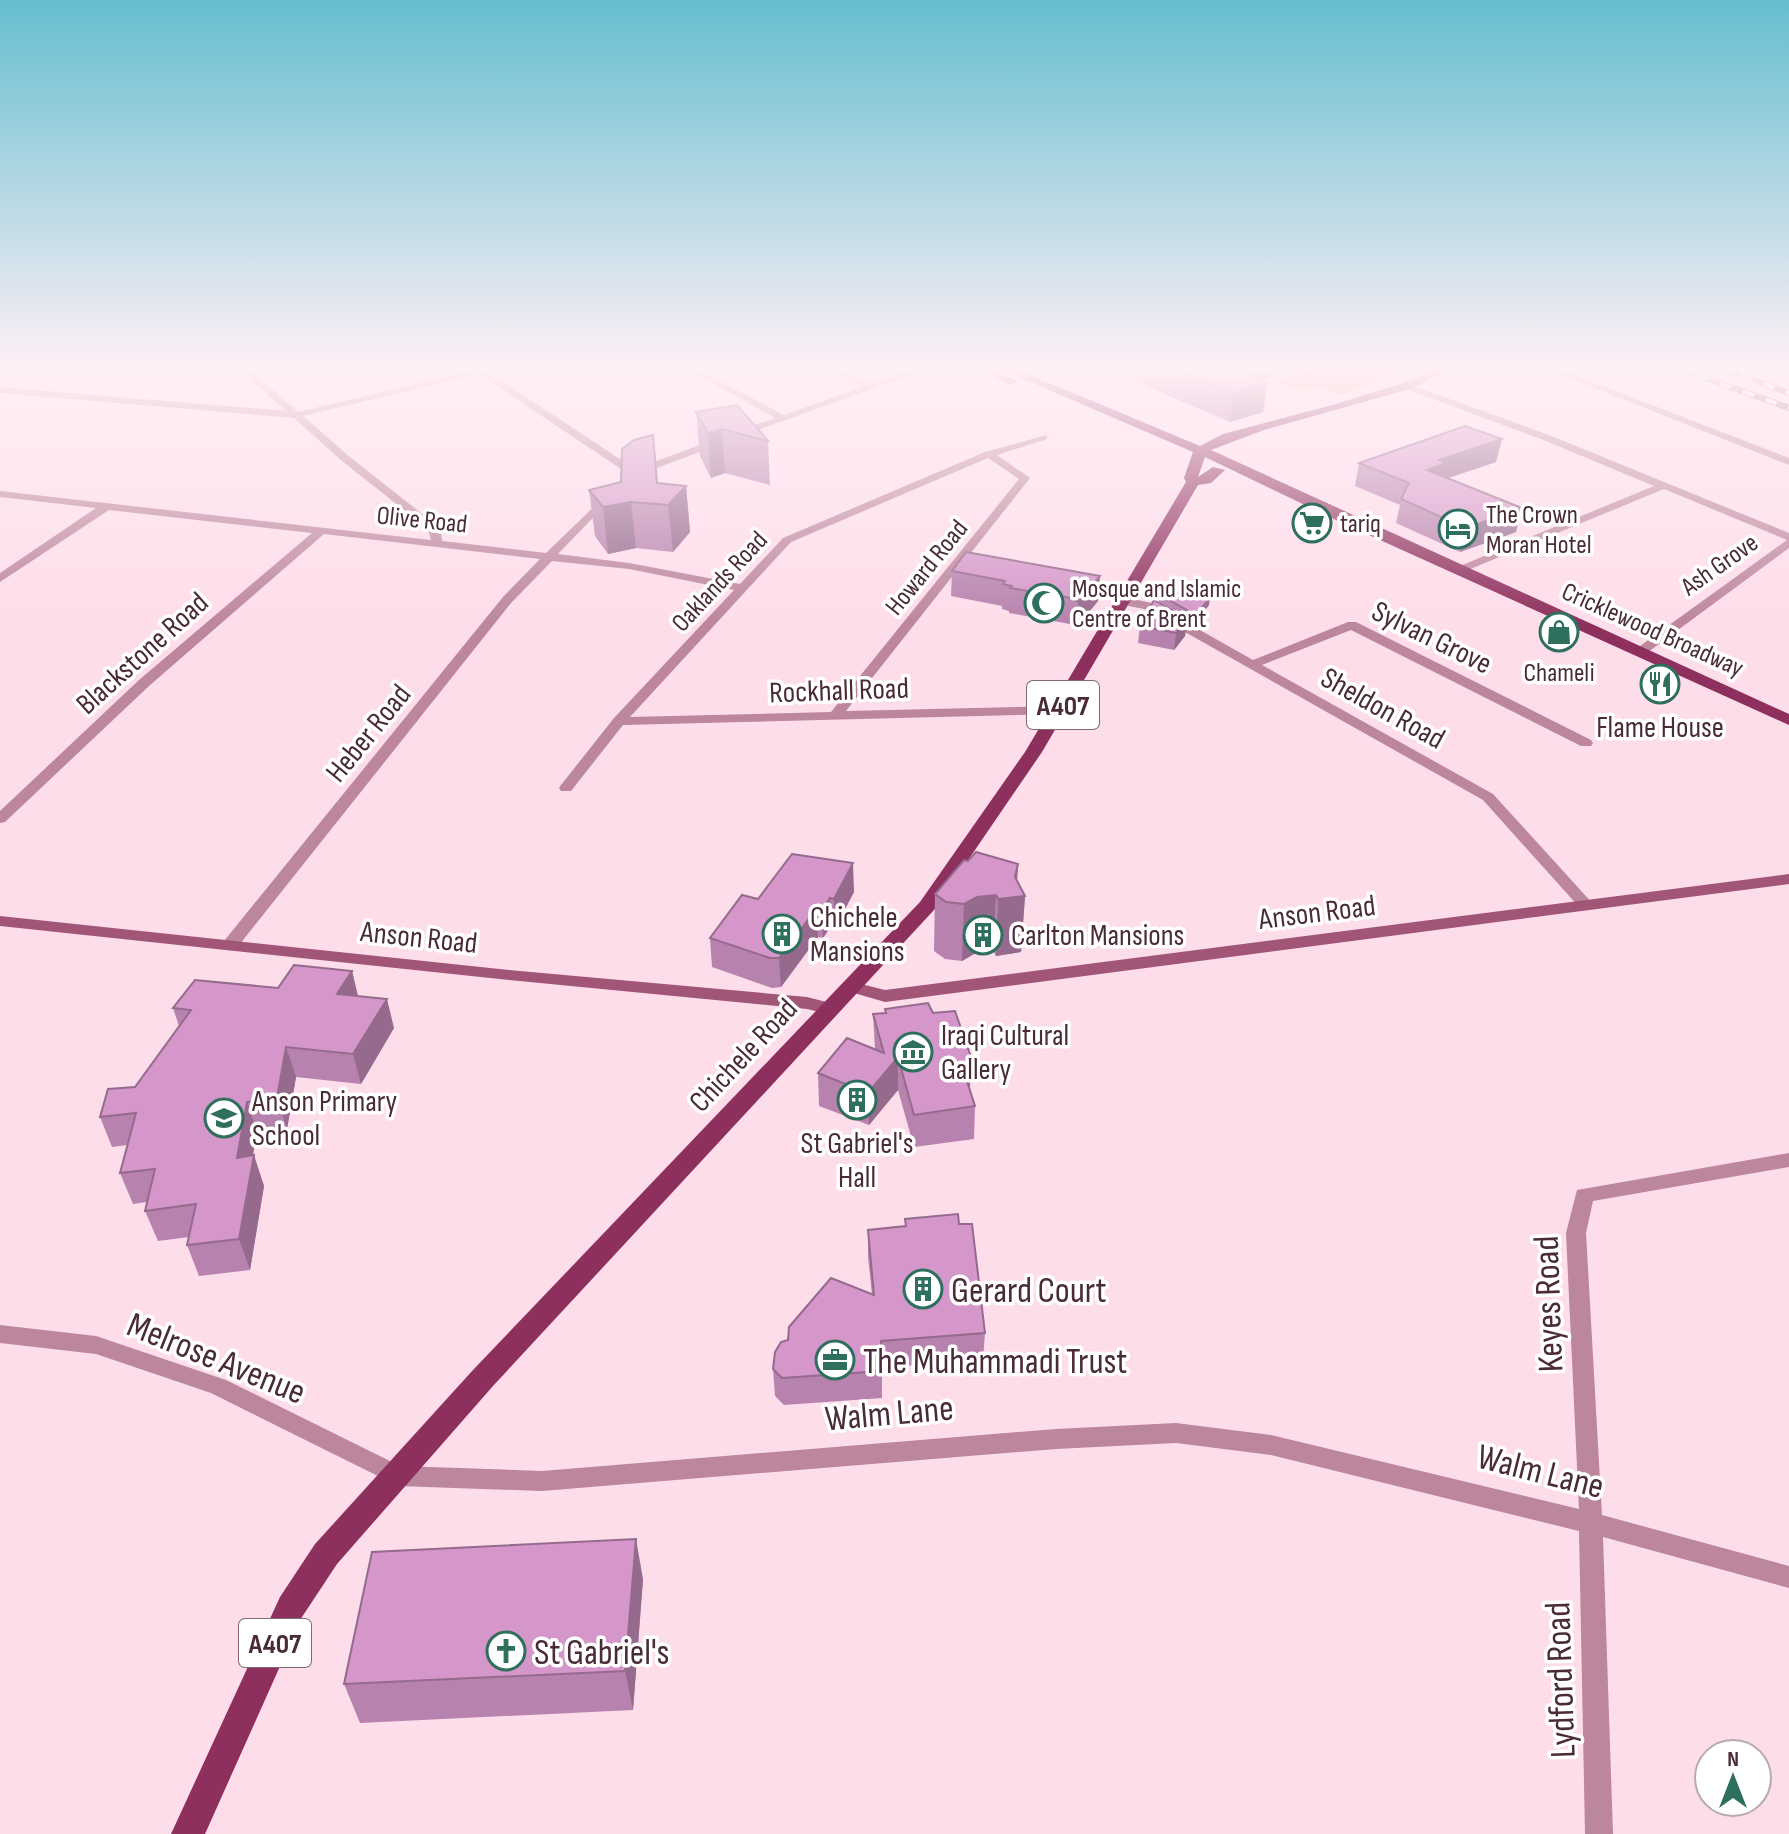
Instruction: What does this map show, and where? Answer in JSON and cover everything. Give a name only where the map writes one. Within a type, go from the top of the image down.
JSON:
[{"type":"main road","name":"Cricklewood Broadway","points":[[1191,453],[1200,456]]},
{"type":"main road","name":"Cricklewood Broadway","points":[[1192,453],[1320,507],[1789,720]]},
{"type":"main road","points":[[1200,456],[1205,453]]},
{"type":"main road","points":[[1193,482],[1206,480],[1232,453]]},
{"type":"main road","name":"Chichele Road","points":[[398,1476],[483,1378],[927,906],[972,847],[1060,710],[1193,482],[1191,478],[1200,456]]},
{"type":"main road","name":"A407","points":[[188,1834],[291,1607],[326,1554],[398,1476]]},
{"type":"street","points":[[342,453],[427,523],[435,532],[437,543]]},
{"type":"street","points":[[603,453],[634,473]]},
{"type":"street","points":[[624,482],[634,473],[689,453]]},
{"type":"street","name":"Oaklands Road","points":[[566,788],[619,721],[787,540],[993,453]]},
{"type":"street","points":[[1580,453],[1789,537]]},
{"type":"street","points":[[1765,453],[1789,462]]},
{"type":"street","name":"Howard Road","points":[[834,717],[1025,478],[989,454]]},
{"type":"street","points":[[1459,570],[1665,485]]},
{"type":"street","name":"Heber Road","points":[[230,945],[507,600],[615,491]]},
{"type":"street","name":"Olive Road","points":[[0,494],[629,566],[743,588]]},
{"type":"street","points":[[0,578],[107,506]]},
{"type":"street","name":"Blackstone Road","points":[[0,819],[144,683],[321,531]]},
{"type":"street","name":"Ash Grove","points":[[1640,652],[1658,642],[1658,637],[1789,543]]},
{"type":"street","name":"Sheldon Road","points":[[1123,601],[1148,606],[1488,797],[1586,905]]},
{"type":"street","name":"Sylvan Grove","points":[[1251,665],[1352,625],[1586,743]]},
{"type":"street","name":"Rockhall Road","points":[[619,721],[1060,710]]},
{"type":"street","name":"Anson Road","points":[[853,987],[885,996],[1789,879]]},
{"type":"street","name":"Anson Road","points":[[0,921],[807,1003],[832,1009]]},
{"type":"street","name":"Keyes Road","points":[[1591,1523],[1576,1233],[1584,1195],[1789,1160]]},
{"type":"street","name":"Melrose Avenue","points":[[0,1334],[96,1345],[218,1386],[398,1476]]},
{"type":"street","name":"Walm Lane","points":[[398,1476],[542,1481],[1026,1441],[1176,1433],[1271,1445],[1591,1523],[1789,1577]]},
{"type":"street","name":"Lydford Road","points":[[1591,1523],[1599,1834]]},
{"type":"building","points":[[622,453],[654,453],[657,483],[686,486],[668,505],[631,502],[603,507],[589,490],[621,482]]},
{"type":"building","points":[[1389,453],[1461,453],[1439,460],[1446,463],[1427,470],[1522,508],[1466,528],[1401,499],[1409,483],[1359,463]]},
{"type":"building","points":[[966,552],[1100,576],[1078,602],[1071,598],[1010,588],[1012,586],[1003,584],[1005,581],[952,571]]},
{"type":"building","points":[[1165,586],[1200,591],[1198,595],[1210,597],[1196,615],[1160,595]]},
{"type":"building","points":[[1154,600],[1187,619],[1176,633],[1140,626]]},
{"type":"building","points":[[976,852],[1018,864],[1015,877],[1025,896],[998,899],[996,895],[977,897],[964,904],[946,902],[935,894],[964,860],[968,861]]},
{"type":"building","points":[[792,854],[853,863],[834,899],[830,898],[822,909],[817,908],[779,958],[770,958],[710,938],[742,895],[758,899]]},
{"type":"building","name":"Anson Primary School","points":[[294,965],[352,971],[337,994],[387,999],[353,1054],[286,1047],[277,1098],[247,1102],[237,1158],[254,1155],[239,1239],[187,1245],[196,1204],[145,1211],[155,1169],[120,1173],[136,1113],[100,1117],[108,1089],[135,1087],[191,1010],[173,1008],[195,980],[278,988]]},
{"type":"building","points":[[928,1003],[933,1013],[955,1011],[971,1057],[965,1075],[975,1106],[914,1115],[898,1057],[868,1093],[818,1073],[847,1038],[884,1053],[873,1014],[886,1013],[885,1009]]},
{"type":"building","points":[[958,1214],[959,1224],[972,1224],[985,1333],[881,1341],[882,1371],[782,1378],[773,1369],[775,1352],[781,1342],[788,1340],[789,1327],[831,1278],[874,1295],[868,1230],[906,1226],[905,1219]]},
{"type":"building","name":"St Gabriel's","points":[[636,1539],[625,1671],[344,1684],[372,1552]]},
{"type":"place","name":"tariq","points":[[1312,523]]},
{"type":"place","name":"The Crown Moran Hotel","points":[[1458,529]]},
{"type":"place","name":"Mosque and Islamic Centre of Brent","points":[[1044,603]]},
{"type":"place","name":"Chameli","points":[[1559,632]]},
{"type":"place","name":"Flame House","points":[[1660,684]]},
{"type":"place","name":"Chichele Mansions","points":[[782,934]]},
{"type":"place","name":"Carlton Mansions","points":[[983,935]]},
{"type":"place","name":"Iraqi Cultural Gallery","points":[[913,1052]]},
{"type":"place","name":"St Gabriel's Hall","points":[[857,1100]]},
{"type":"place","name":"Anson Primary School","points":[[224,1118]]},
{"type":"place","name":"Gerard Court","points":[[923,1289]]},
{"type":"place","name":"The Muhammadi Trust","points":[[835,1360]]},
{"type":"place","name":"St Gabriel's","points":[[506,1651]]}]
